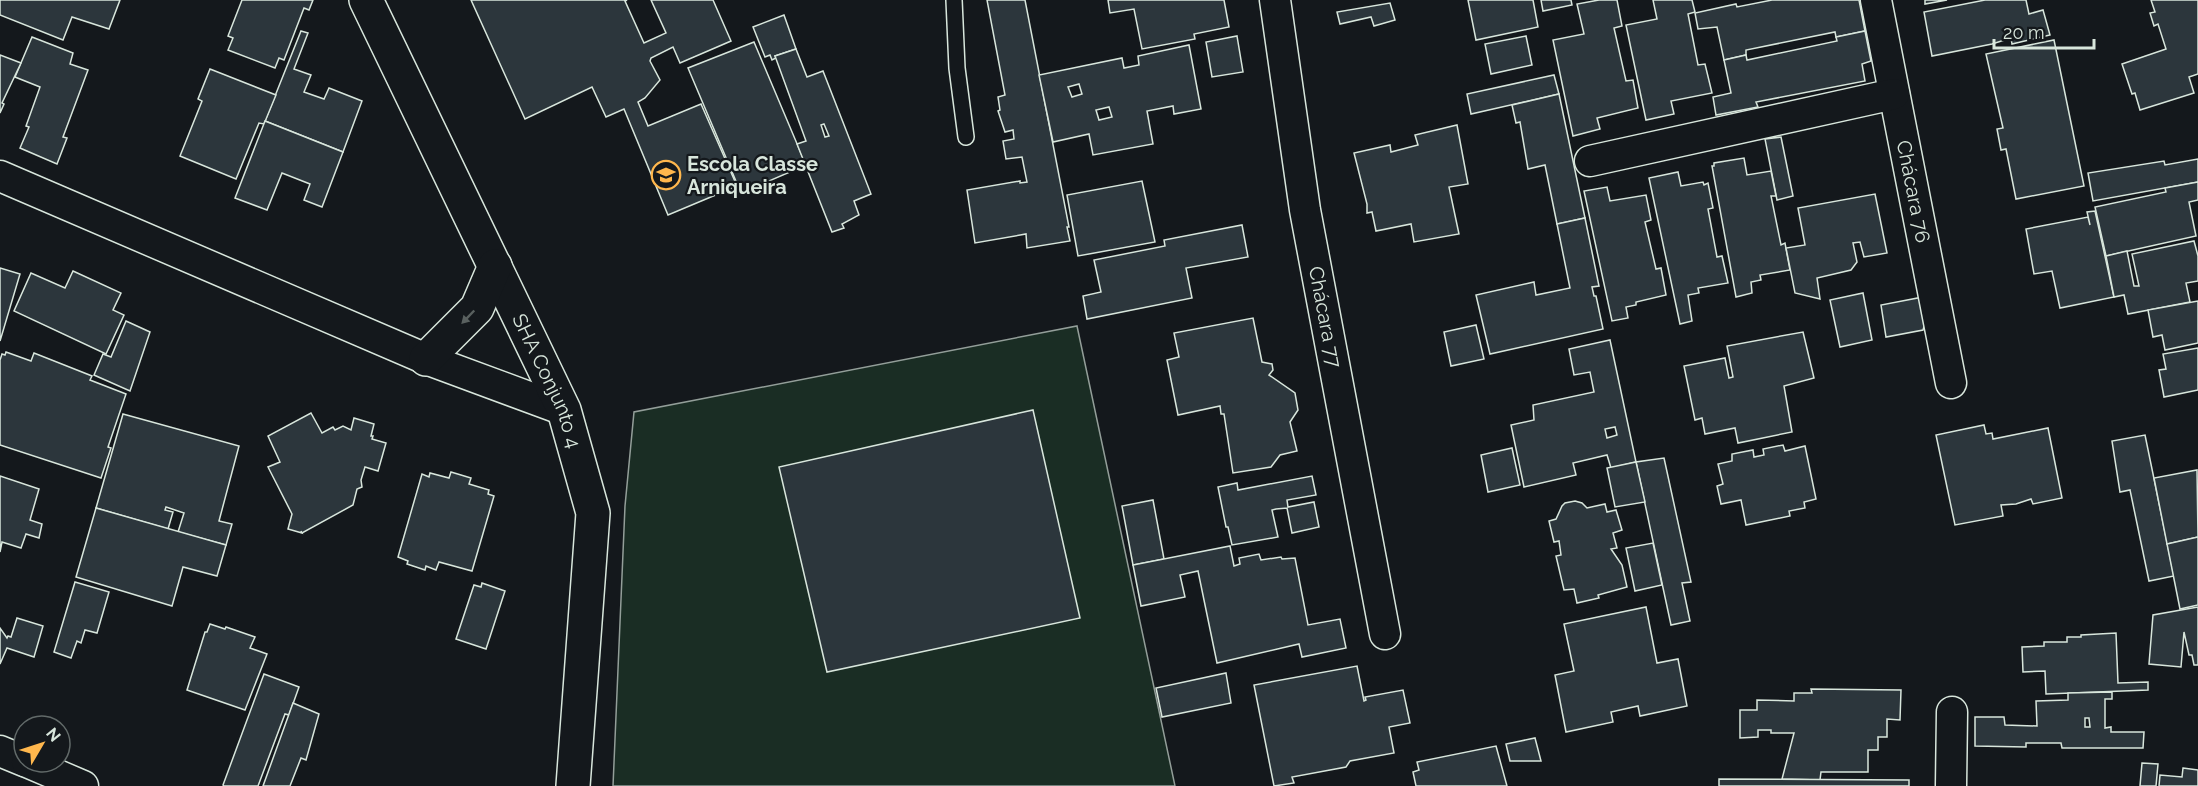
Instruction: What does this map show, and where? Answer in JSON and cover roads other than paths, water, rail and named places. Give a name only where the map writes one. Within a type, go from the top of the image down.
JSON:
[{"type":"street","name":"Chácara 77","points":[[1275,0],[1305,210],[1385,634]]},
{"type":"street","name":"Chácara 76","points":[[1876,0],[1951,383]]},
{"type":"street","name":"SHA Conjunto 4","points":[[369,2],[564,410],[593,513],[573,786]]},
{"type":"street","points":[[1590,161],[1894,94]]},
{"type":"street","points":[[0,176],[426,359],[564,410]]},
{"type":"street","points":[[426,359],[477,308],[495,266]]},
{"type":"street","points":[[1951,786],[1952,712]]},
{"type":"street","points":[[55,774],[83,786]]},
{"type":"lane","points":[[954,0],[957,68],[966,137]]},
{"type":"place","name":"Escola Classe Arniqueira","points":[[666,175]]}]
